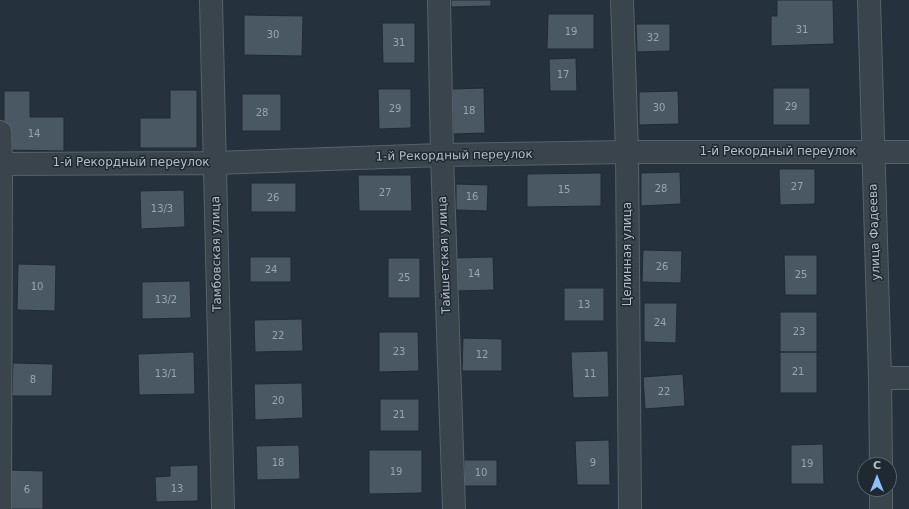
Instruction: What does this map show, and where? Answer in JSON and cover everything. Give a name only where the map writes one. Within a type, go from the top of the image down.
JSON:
[{"type":"street","name":"Тамбовская улица","points":[[211,0],[223,509]]},
{"type":"street","name":"Тайшетская улица","points":[[439,0],[442,155],[454,509]]},
{"type":"street","name":"Целинная улица","points":[[622,0],[628,152],[630,509]]},
{"type":"street","name":"улица Фадеева","points":[[869,0],[881,457]]},
{"type":"street","points":[[0,132],[0,509]]},
{"type":"street","name":"1-й Рекордный переулок","points":[[1,164],[216,163],[442,155],[628,152],[909,152]]},
{"type":"street","points":[[880,378],[909,378]]},
{"type":"street","points":[[881,497],[881,509]]},
{"type":"building","points":[[451,0],[491,0],[491,6],[451,7]]},
{"type":"building","points":[[777,0],[833,0],[834,44],[771,46],[771,16],[777,16]]},
{"type":"building","points":[[548,14],[594,14],[594,49],[547,49]]},
{"type":"building","points":[[244,15],[303,16],[302,56],[244,55]]},
{"type":"building","points":[[382,23],[415,23],[415,63],[383,63]]},
{"type":"building","points":[[636,24],[670,24],[670,51],[637,52]]},
{"type":"building","points":[[576,58],[577,91],[550,91],[549,59]]},
{"type":"building","points":[[484,88],[485,133],[453,134],[452,89]]},
{"type":"building","points":[[773,88],[810,88],[810,125],[773,125]]},
{"type":"building","points":[[378,89],[411,89],[411,128],[379,129]]},
{"type":"building","points":[[170,90],[197,90],[197,148],[140,148],[140,118],[170,118]]},
{"type":"building","points":[[4,91],[30,91],[30,117],[64,117],[64,151],[4,150]]},
{"type":"building","points":[[678,91],[679,124],[639,125],[639,92]]},
{"type":"building","points":[[242,94],[281,94],[281,131],[242,131]]},
{"type":"building","points":[[779,169],[815,169],[815,204],[780,205]]},
{"type":"building","points":[[680,172],[681,204],[641,206],[641,173]]},
{"type":"building","points":[[601,173],[601,206],[527,207],[527,174]]},
{"type":"building","points":[[358,175],[411,175],[412,211],[359,211]]},
{"type":"building","points":[[251,183],[296,183],[296,212],[251,212]]},
{"type":"building","points":[[456,184],[488,185],[487,211],[456,210]]},
{"type":"building","points":[[184,190],[185,227],[141,229],[140,191]]},
{"type":"building","points":[[643,250],[682,251],[681,283],[642,282]]},
{"type":"building","points":[[784,255],[817,255],[817,295],[785,295]]},
{"type":"building","points":[[250,257],[291,257],[291,282],[250,282]]},
{"type":"building","points":[[493,257],[494,290],[455,291],[454,258]]},
{"type":"building","points":[[388,258],[420,258],[420,298],[388,298]]},
{"type":"building","points":[[18,264],[56,265],[55,311],[17,310]]},
{"type":"building","points":[[190,281],[191,318],[142,319],[142,282]]},
{"type":"building","points":[[564,288],[604,288],[604,321],[564,321]]},
{"type":"building","points":[[644,303],[677,303],[676,343],[644,342]]},
{"type":"building","points":[[780,312],[817,312],[817,352],[780,352]]},
{"type":"building","points":[[302,319],[303,351],[255,352],[254,320]]},
{"type":"building","points":[[379,332],[418,332],[419,371],[379,372]]},
{"type":"building","points":[[463,338],[502,339],[502,371],[462,371]]},
{"type":"building","points":[[608,351],[609,397],[573,398],[571,352]]},
{"type":"building","points":[[194,352],[195,394],[139,395],[138,354]]},
{"type":"building","points":[[780,352],[817,352],[817,393],[780,393]]},
{"type":"building","points":[[13,363],[53,364],[52,396],[12,396]]},
{"type":"building","points":[[683,374],[685,406],[645,409],[643,377]]},
{"type":"building","points":[[302,383],[303,418],[255,420],[254,384]]},
{"type":"building","points":[[380,399],[419,399],[419,431],[380,431]]},
{"type":"building","points":[[609,440],[610,485],[577,485],[575,441]]},
{"type":"building","points":[[823,444],[824,484],[791,484],[791,445]]},
{"type":"building","points":[[299,445],[300,479],[257,480],[256,446]]},
{"type":"building","points":[[369,450],[422,450],[422,493],[369,494]]},
{"type":"building","points":[[464,460],[497,460],[497,486],[464,486]]},
{"type":"building","points":[[198,465],[198,501],[156,502],[155,477],[170,476],[170,466]]},
{"type":"building","points":[[11,470],[43,471],[43,509],[10,509]]}]
